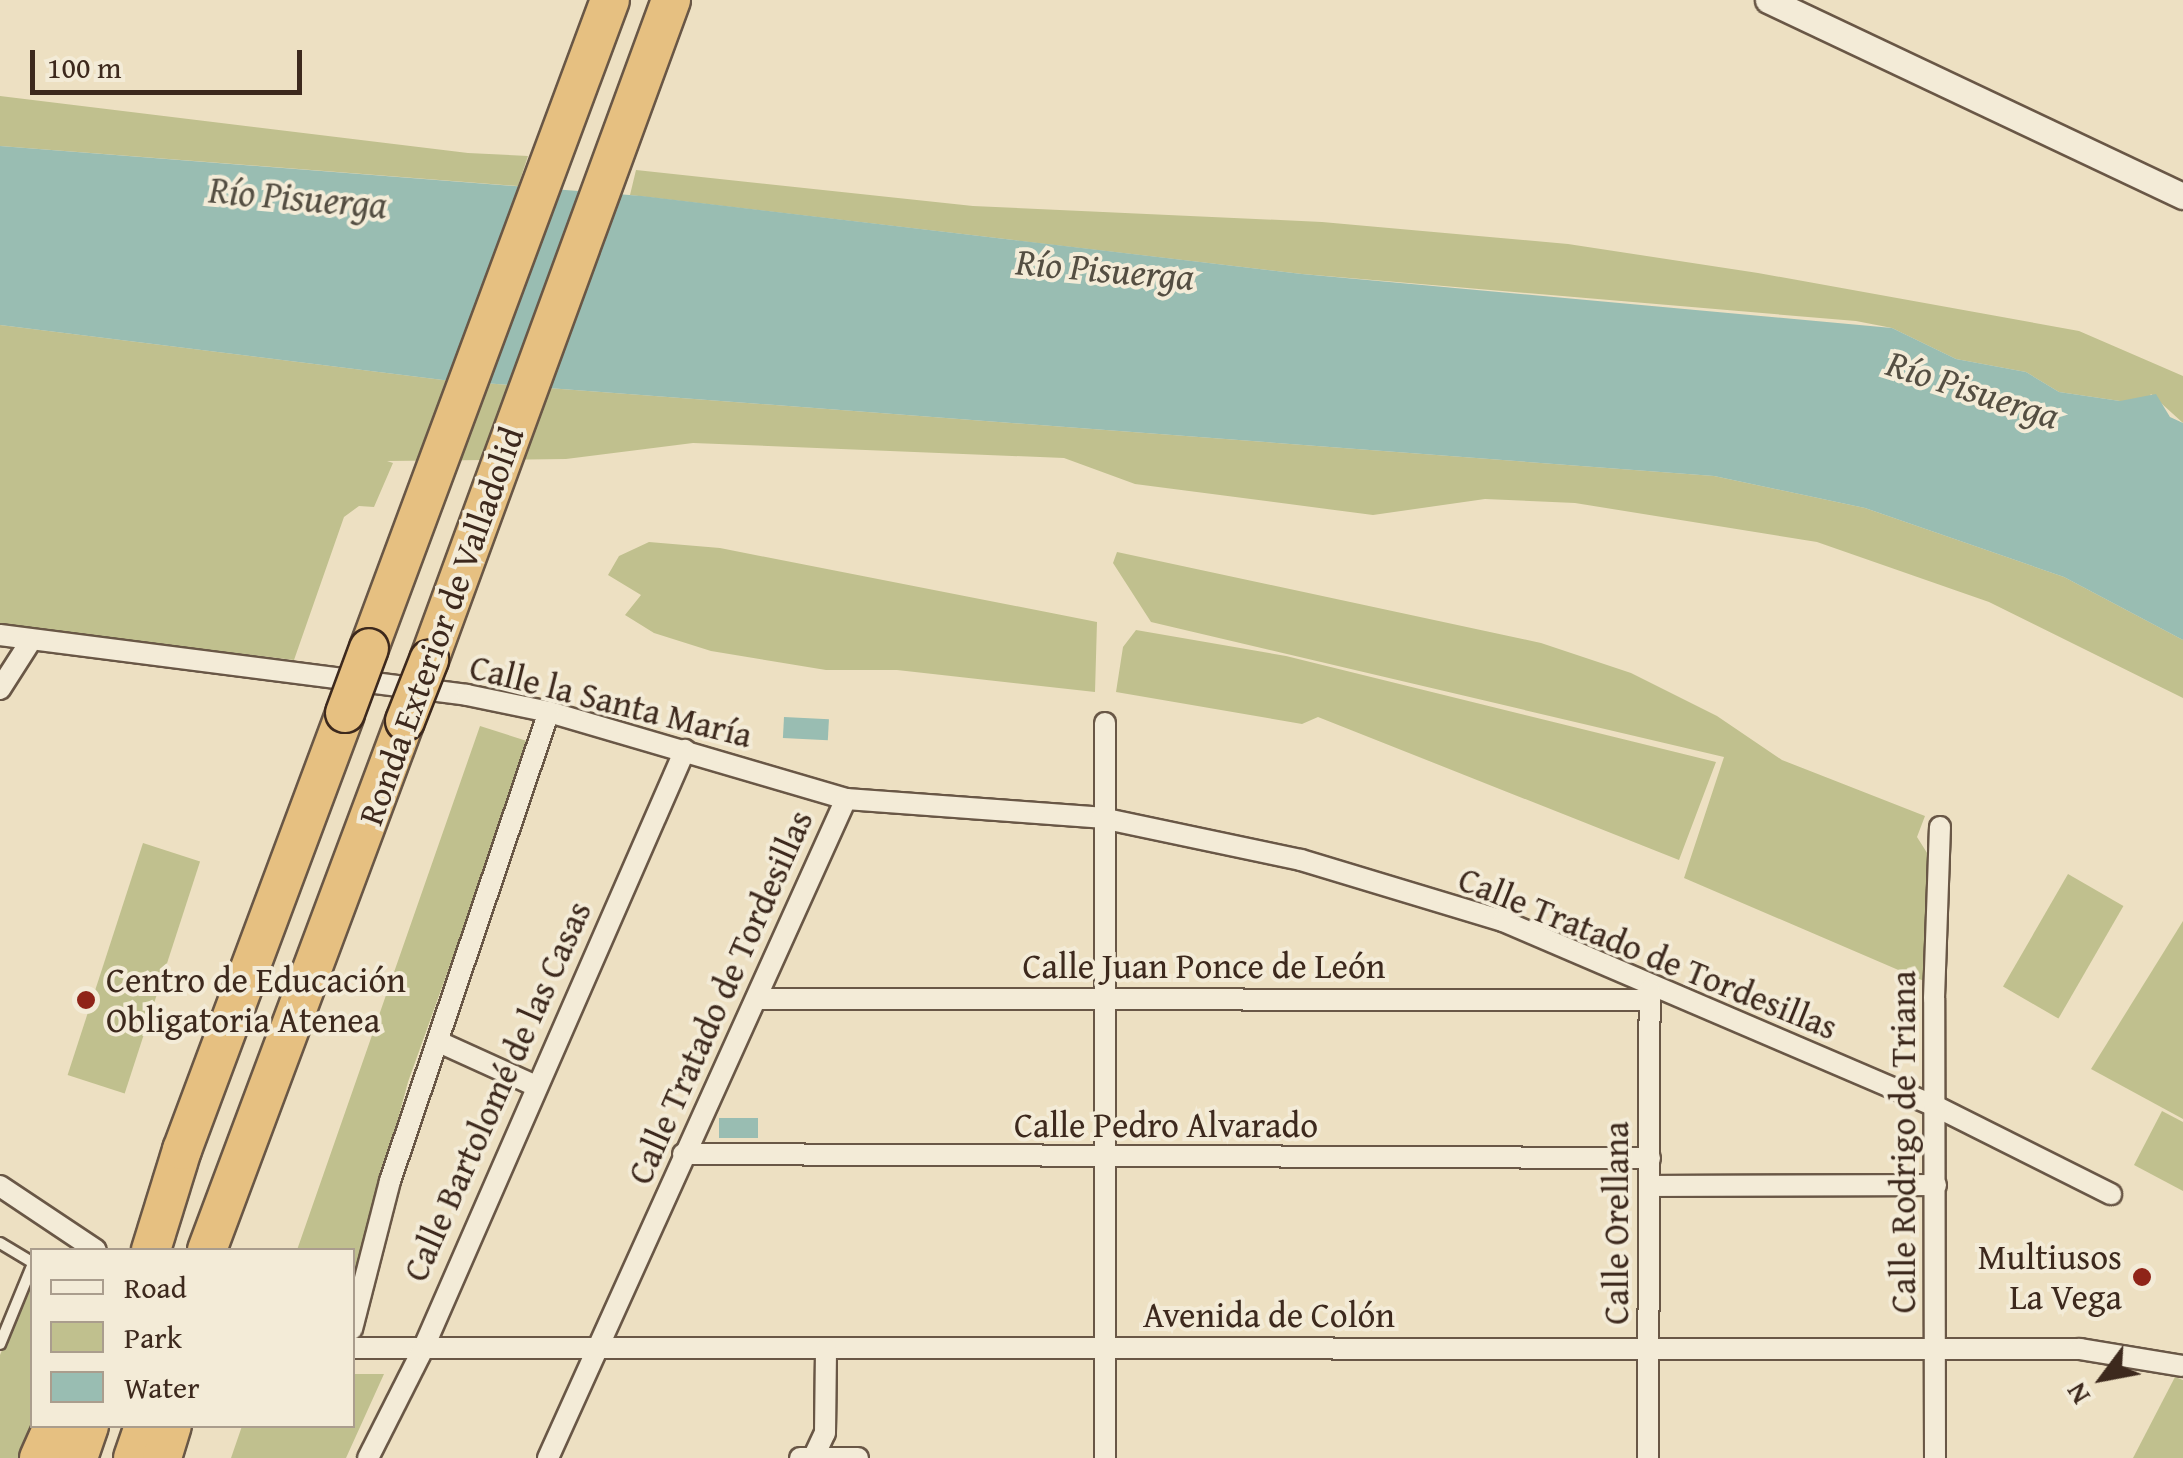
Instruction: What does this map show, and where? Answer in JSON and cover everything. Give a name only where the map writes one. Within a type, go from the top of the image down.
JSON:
[{"type":"highway","name":"Ronda Exterior de Valladolid","points":[[142,1245],[182,1150],[610,0]]},
{"type":"highway","name":"Ronda Exterior de Valladolid","points":[[208,1248],[672,0]]},
{"type":"highway","points":[[222,1248],[224,1208]]},
{"type":"highway","points":[[39,1458],[53,1428]]},
{"type":"highway","points":[[78,1458],[88,1428]]},
{"type":"highway","points":[[133,1458],[143,1428]]},
{"type":"highway","points":[[162,1458],[171,1428]]},
{"type":"street","points":[[1750,0],[1776,4],[2183,196]]},
{"type":"street","name":"Calle la Santa María","points":[[0,635],[549,712],[846,799]]},
{"type":"street","points":[[0,689],[30,642]]},
{"type":"street","points":[[355,1317],[390,1181],[549,712]]},
{"type":"street","points":[[1105,723],[1102,818],[1107,998],[1106,1458]]},
{"type":"street","name":"Calle Bartolomé de las Casas","points":[[368,1458],[422,1349],[685,750]]},
{"type":"street","name":"Calle Tratado de Tordesillas","points":[[548,1458],[846,799],[1102,818],[1301,860],[1485,916],[1650,994],[1935,1106],[2112,1194]]},
{"type":"street","name":"Calle Rodrigo de Triana","points":[[1935,1458],[1940,828]]},
{"type":"street","name":"Calle Juan Ponce de León","points":[[757,999],[1650,994]]},
{"type":"street","name":"Calle Orellana","points":[[1648,1458],[1650,994]]},
{"type":"street","points":[[438,1042],[536,1086]]},
{"type":"street","name":"Calle Pedro Alvarado","points":[[683,1154],[1650,1158]]},
{"type":"street","points":[[1650,1186],[1936,1185]]},
{"type":"street","points":[[0,1186],[93,1248]]},
{"type":"street","name":"Avenida de Colón","points":[[355,1348],[1934,1352],[2080,1349],[2183,1366]]},
{"type":"street","points":[[826,1349],[824,1433],[817,1456],[858,1458]]},
{"type":"lane","points":[[0,1243],[30,1263]]},
{"type":"lane","points":[[0,1344],[30,1269]]},
{"type":"green space","points":[[0,96],[468,153],[528,156],[518,186],[0,146]]},
{"type":"green space","points":[[636,170],[973,206],[1322,222],[1568,244],[1758,273],[2079,331],[2183,376],[2183,423],[2151,394],[2147,401],[2120,401],[2059,392],[2026,372],[1956,359],[1892,328],[1856,321],[1302,274],[630,195]]},
{"type":"green space","points":[[0,325],[443,380],[1714,476],[1865,508],[2064,577],[2183,640],[2183,698],[1989,602],[1817,542],[1575,503],[1485,499],[1373,515],[1135,484],[1064,458],[693,443],[566,459],[387,461],[393,463],[374,507],[359,506],[344,517],[294,660],[0,626]]},
{"type":"green space","points":[[649,542],[720,548],[1097,622],[1095,692],[897,670],[826,670],[711,651],[654,633],[625,615],[641,595],[608,575],[619,556]]},
{"type":"green space","points":[[1117,552],[1541,643],[1631,673],[1717,716],[1782,760],[1925,816],[1917,837],[1929,856],[1924,981],[1684,878],[1724,757],[1151,622],[1113,563]]},
{"type":"green space","points":[[1136,630],[1286,656],[1716,762],[1679,860],[1318,717],[1302,724],[1116,692],[1123,647]]},
{"type":"green space","points":[[480,726],[530,742],[408,1082],[355,1281],[355,1248],[298,1248]]},
{"type":"green space","points":[[143,843],[200,862],[125,1094],[68,1075]]},
{"type":"green space","points":[[2068,874],[2123,906],[2058,1019],[2003,987]]},
{"type":"green space","points":[[2183,921],[2183,1119],[2091,1069]]},
{"type":"green space","points":[[2162,1111],[2183,1122],[2183,1191],[2134,1165]]},
{"type":"green space","points":[[30,1282],[30,1428],[45,1428],[33,1458],[0,1458],[0,1355]]},
{"type":"green space","points":[[355,1374],[384,1374],[346,1458],[231,1458],[241,1428],[355,1428]]},
{"type":"green space","points":[[2175,1377],[2183,1380],[2183,1458],[2133,1458]]},
{"type":"water","name":"Río Pisuerga","points":[[0,146],[642,196],[1302,274],[1892,328],[1956,359],[2026,372],[2059,392],[2120,401],[2156,394],[2170,417],[2183,423],[2183,640],[2064,577],[1865,508],[1714,476],[443,380],[0,325]]},
{"type":"water","points":[[784,717],[829,719],[828,740],[783,738]]},
{"type":"water","points":[[719,1118],[758,1118],[758,1138],[719,1138]]},
{"type":"place","name":"Centro de Educación Obligatoria Atenea","points":[[86,1000]]},
{"type":"place","name":"Multiusos La Vega","points":[[2142,1277]]}]
